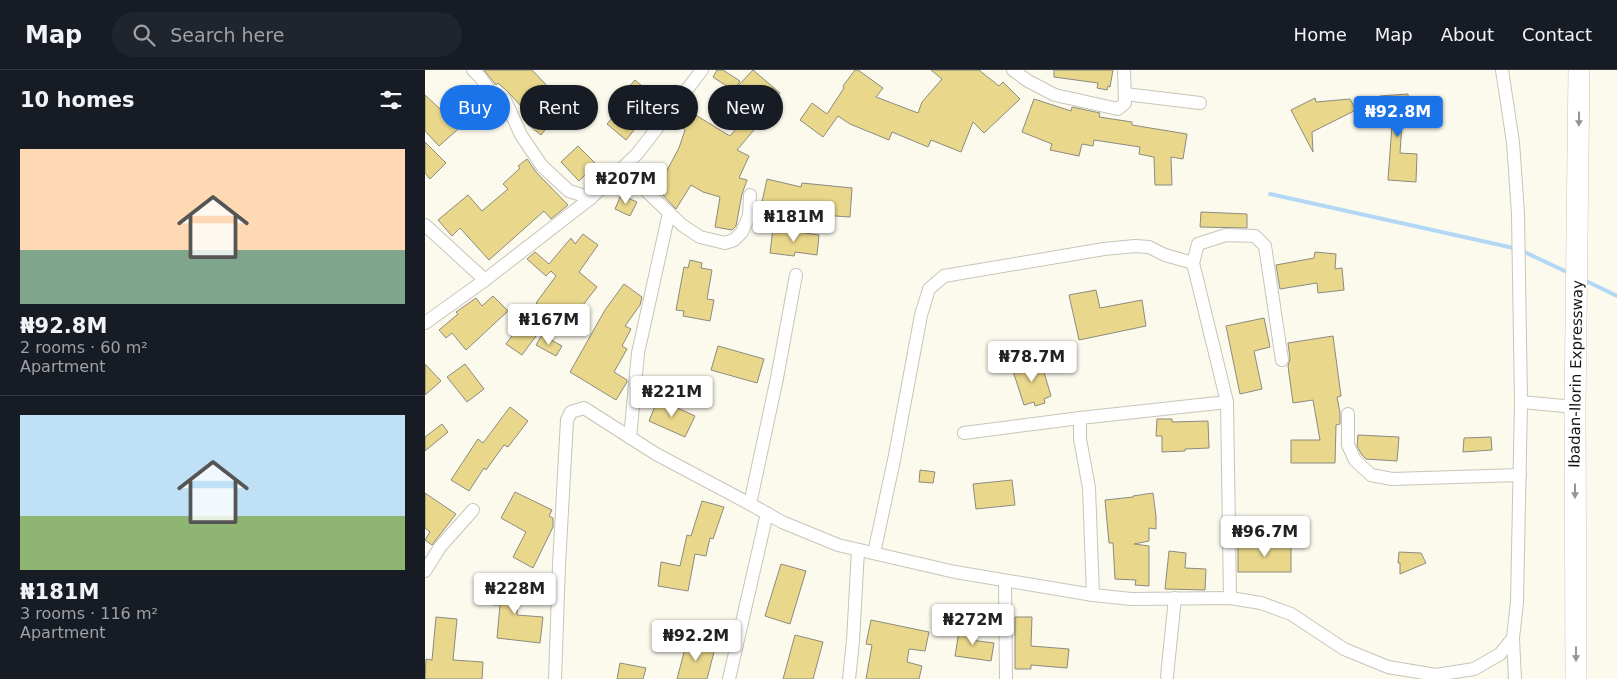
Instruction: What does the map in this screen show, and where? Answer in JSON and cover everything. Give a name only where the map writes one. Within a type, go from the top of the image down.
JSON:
[{"type":"highway","name":"Ibadan-Ilorin Expressway","points":[[1576,679],[1575,407],[1579,70]]},
{"type":"street","points":[[473,70],[492,94],[505,100],[521,135],[543,166],[569,191],[591,198]]},
{"type":"street","points":[[425,323],[485,280],[591,198],[637,154],[702,70]]},
{"type":"street","points":[[1013,70],[1028,81],[1055,94],[1118,109],[1125,103],[1124,70]]},
{"type":"street","points":[[1502,70],[1513,142],[1518,214],[1521,402],[1517,602],[1513,638],[1515,679]]},
{"type":"street","points":[[1125,94],[1200,102]]},
{"type":"street","points":[[622,168],[682,225],[700,237],[725,242],[735,240],[742,232],[749,216],[750,195]]},
{"type":"street","points":[[630,438],[638,352],[669,213]]},
{"type":"street","points":[[425,225],[485,280]]},
{"type":"street","points":[[1230,598],[1227,402],[1193,263],[1198,244],[1226,236],[1255,236],[1265,246],[1282,360]]},
{"type":"street","points":[[874,554],[921,315],[929,289],[936,282],[944,276],[1135,246],[1149,248],[1193,263]]},
{"type":"street","points":[[750,504],[777,378],[796,274]]},
{"type":"street","points":[[964,433],[1227,402]]},
{"type":"street","points":[[1521,402],[1575,407]]},
{"type":"street","points":[[555,679],[567,420],[571,412],[585,408],[656,454],[782,522],[838,546],[1005,582],[1093,595],[1131,599],[1230,598],[1261,603],[1291,614],[1344,649],[1388,667],[1436,675],[1474,669],[1500,654],[1513,638]]},
{"type":"street","points":[[1348,414],[1349,445],[1355,460],[1371,475],[1392,479],[1520,474]]},
{"type":"street","points":[[1081,418],[1079,439],[1089,488],[1093,595]]},
{"type":"street","points":[[425,571],[440,547],[473,510]]},
{"type":"street","points":[[729,679],[767,513]]},
{"type":"street","points":[[849,679],[858,550]]},
{"type":"street","points":[[1005,582],[1006,679]]},
{"type":"street","points":[[1167,676],[1175,598]]},
{"type":"building","points":[[484,70],[532,70],[546,85],[520,85],[520,105],[510,94],[510,85],[500,85],[498,83],[496,85]]},
{"type":"building","points":[[717,70],[723,70],[740,81],[738,85],[725,85],[713,77]]},
{"type":"building","points":[[753,70],[771,85],[739,85]]},
{"type":"building","points":[[855,70],[858,70],[883,88],[876,97],[918,113],[922,102],[942,79],[931,70],[979,70],[999,86],[1003,82],[1020,99],[984,133],[973,122],[961,152],[931,140],[928,147],[892,132],[889,140],[850,124],[838,116],[823,137],[800,120],[812,103],[827,114],[844,88],[843,86]]},
{"type":"building","points":[[1054,70],[1113,70],[1110,87],[1108,86],[1107,90],[1097,88],[1098,83],[1054,77]]},
{"type":"building","points":[[635,80],[641,85],[631,85]]},
{"type":"building","points":[[1408,94],[1410,123],[1402,124],[1400,153],[1417,154],[1416,182],[1388,180],[1392,125],[1382,126],[1380,96]]},
{"type":"building","points":[[425,95],[440,109],[440,130],[457,130],[439,146],[425,131]]},
{"type":"building","points":[[1315,98],[1316,102],[1350,99],[1356,110],[1312,132],[1313,152],[1291,110]]},
{"type":"building","points":[[1034,99],[1071,111],[1072,107],[1100,113],[1099,117],[1132,122],[1132,125],[1187,134],[1183,159],[1171,157],[1172,185],[1155,185],[1154,157],[1139,154],[1140,147],[1094,140],[1093,146],[1082,144],[1079,156],[1050,150],[1052,144],[1022,132]]},
{"type":"building","points":[[698,116],[708,123],[708,130],[720,130],[730,136],[735,130],[754,130],[737,150],[749,156],[739,178],[747,180],[742,194],[736,226],[732,230],[715,227],[720,197],[703,192],[691,185],[676,209],[660,192],[665,174],[679,148],[685,130],[698,130]]},
{"type":"building","points":[[535,130],[545,130],[541,135]]},
{"type":"building","points":[[614,130],[634,130],[626,140]]},
{"type":"building","points":[[425,142],[446,163],[430,179],[425,173]]},
{"type":"building","points":[[578,146],[596,164],[579,181],[561,162]]},
{"type":"building","points":[[527,159],[536,172],[568,205],[551,219],[544,211],[489,260],[460,228],[452,236],[438,220],[468,195],[482,211],[508,189],[503,184],[520,168],[518,166]]},
{"type":"building","points":[[767,179],[801,187],[802,183],[852,188],[850,217],[775,212],[776,205],[762,202]]},
{"type":"building","points":[[621,195],[637,202],[630,216],[615,209]]},
{"type":"building","points":[[1201,212],[1247,214],[1247,228],[1200,227]]},
{"type":"building","points":[[773,228],[819,235],[817,255],[795,252],[794,256],[770,253]]},
{"type":"building","points":[[583,234],[598,245],[579,272],[597,287],[571,323],[550,308],[547,311],[536,303],[556,276],[551,271],[546,276],[527,259],[535,252],[549,264],[571,238],[575,244]]},
{"type":"building","points":[[1315,252],[1336,254],[1335,269],[1342,268],[1344,290],[1318,293],[1317,283],[1280,289],[1276,265],[1314,258]]},
{"type":"building","points":[[690,260],[702,263],[701,268],[712,270],[707,299],[714,300],[710,321],[683,316],[684,311],[676,310],[684,267],[688,268]]},
{"type":"building","points":[[624,284],[642,297],[640,305],[625,326],[631,329],[622,346],[627,349],[614,372],[627,380],[627,382],[616,400],[570,372],[605,310]]},
{"type":"building","points":[[1096,290],[1100,308],[1142,300],[1146,326],[1079,340],[1069,295]]},
{"type":"building","points":[[493,296],[508,311],[466,350],[452,333],[446,338],[439,330],[458,314],[456,312],[476,298],[482,306]]},
{"type":"building","points":[[1264,318],[1270,347],[1254,351],[1262,389],[1240,394],[1226,326]]},
{"type":"building","points":[[520,325],[536,336],[522,355],[506,344]]},
{"type":"building","points":[[542,335],[562,346],[556,356],[536,345]]},
{"type":"building","points":[[1333,336],[1341,396],[1337,397],[1340,424],[1336,425],[1335,463],[1291,463],[1291,440],[1320,440],[1313,400],[1293,403],[1288,366],[1290,359],[1288,343]]},
{"type":"building","points":[[718,346],[764,359],[757,383],[711,370]]},
{"type":"building","points":[[1040,359],[1051,396],[1044,399],[1045,403],[1035,406],[1034,402],[1024,405],[1012,368]]},
{"type":"building","points":[[425,364],[441,381],[425,395]]},
{"type":"building","points":[[465,364],[484,389],[467,402],[447,377]]},
{"type":"building","points":[[658,399],[695,416],[685,437],[649,421]]},
{"type":"building","points":[[510,407],[528,421],[508,447],[504,445],[486,470],[484,468],[469,491],[451,480],[478,439],[483,443]]},
{"type":"building","points":[[1157,419],[1172,419],[1172,422],[1208,421],[1209,448],[1162,452],[1162,436],[1156,436]]},
{"type":"building","points":[[442,424],[448,432],[425,451],[425,437]]},
{"type":"building","points":[[1358,435],[1399,437],[1397,461],[1366,459],[1357,446]]},
{"type":"building","points":[[1491,437],[1492,450],[1463,452],[1464,438]]},
{"type":"building","points":[[920,470],[935,472],[933,483],[919,482]]},
{"type":"building","points":[[1012,480],[1015,505],[976,509],[973,484]]},
{"type":"building","points":[[515,492],[552,510],[549,516],[553,518],[553,527],[533,568],[513,557],[526,532],[501,518]]},
{"type":"building","points":[[425,493],[456,514],[432,545],[425,540],[430,532],[425,528]]},
{"type":"building","points":[[1153,493],[1156,529],[1149,528],[1149,541],[1134,544],[1149,546],[1149,586],[1135,585],[1136,580],[1115,579],[1113,543],[1109,543],[1105,500]]},
{"type":"building","points":[[702,501],[724,507],[713,539],[710,538],[706,556],[695,554],[688,591],[658,586],[661,562],[680,566],[687,535],[691,536]]},
{"type":"building","points":[[1238,545],[1291,545],[1291,572],[1238,572]]},
{"type":"building","points":[[1169,551],[1186,553],[1185,568],[1206,569],[1205,590],[1165,589]]},
{"type":"building","points":[[1399,552],[1421,553],[1426,563],[1400,574]]},
{"type":"building","points":[[781,564],[806,571],[790,624],[765,616]]},
{"type":"building","points":[[495,580],[519,582],[517,615],[543,617],[540,643],[497,638],[500,605],[493,605]]},
{"type":"building","points":[[436,617],[457,619],[453,660],[483,662],[482,679],[425,679],[426,659],[432,660]]},
{"type":"building","points":[[1015,617],[1032,617],[1031,646],[1069,649],[1067,668],[1031,665],[1031,669],[1015,669]]},
{"type":"building","points":[[871,620],[929,632],[925,651],[909,649],[907,662],[922,666],[919,679],[866,679],[872,645],[866,644]]},
{"type":"building","points":[[960,625],[972,627],[970,640],[994,643],[991,661],[955,656]]},
{"type":"building","points":[[795,635],[823,642],[813,679],[783,679]]},
{"type":"building","points":[[687,641],[715,648],[707,679],[677,679]]},
{"type":"building","points":[[620,663],[646,668],[643,679],[617,679]]},
{"type":"waterway","points":[[1270,194],[1518,249],[1569,273]]},
{"type":"waterway","points":[[1584,280],[1617,296]]}]
